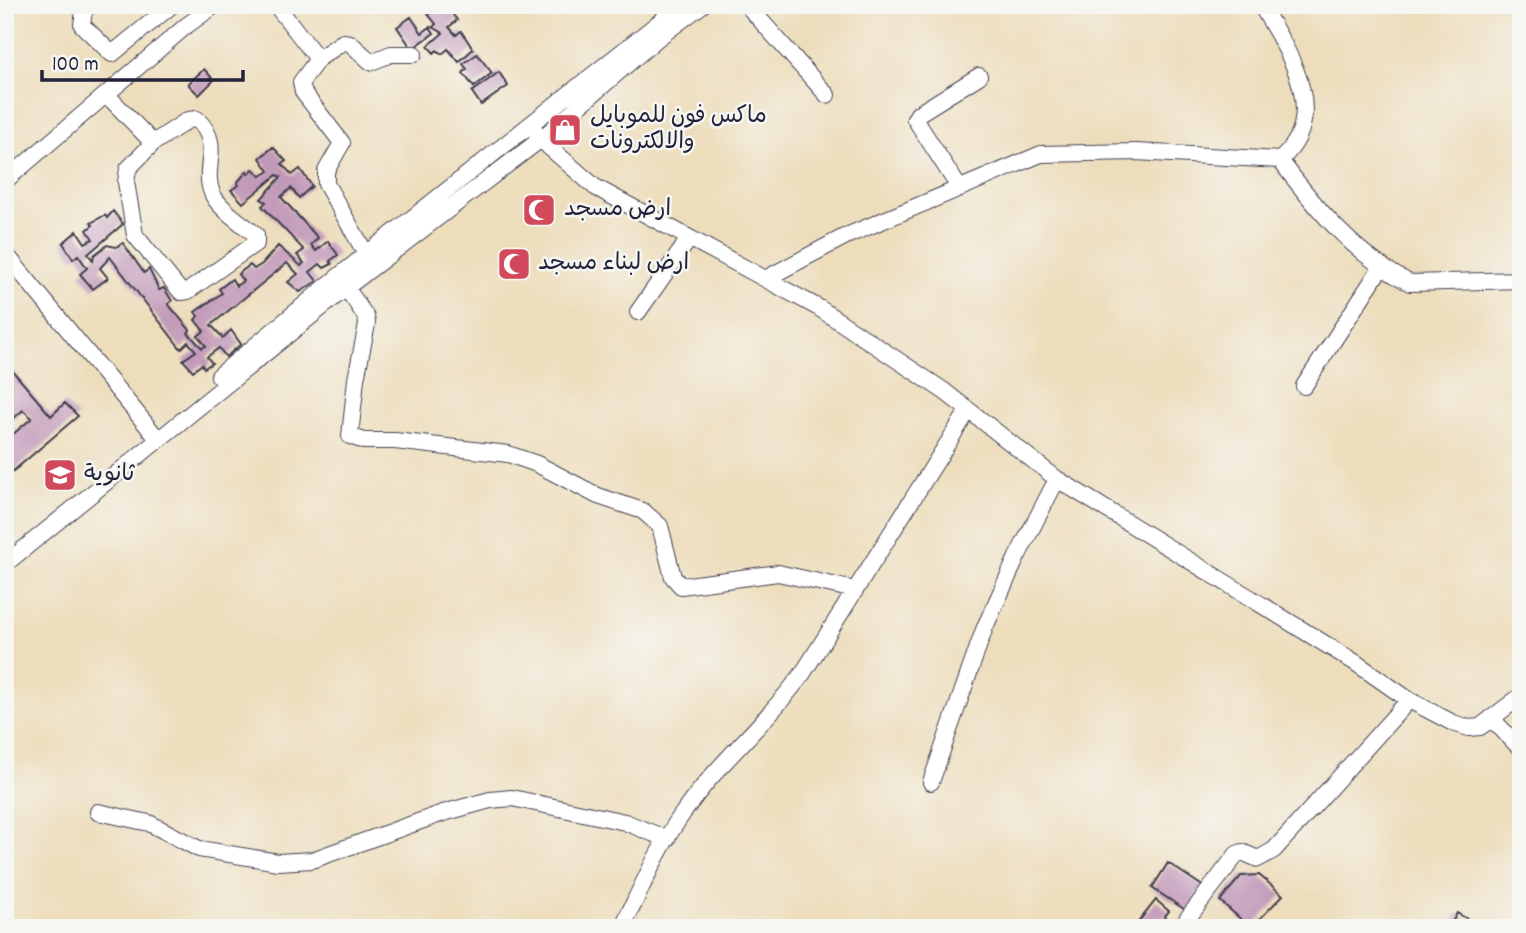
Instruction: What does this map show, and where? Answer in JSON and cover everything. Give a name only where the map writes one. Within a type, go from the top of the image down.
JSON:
[{"type":"street","points":[[90,5],[84,11],[82,25],[112,54],[169,8],[186,26]]},
{"type":"street","points":[[5,181],[186,26],[215,5]]},
{"type":"street","points":[[276,5],[318,60]]},
{"type":"street","points":[[343,281],[366,254],[681,5]]},
{"type":"street","points":[[5,564],[152,438],[343,281],[541,139],[659,37],[702,5]]},
{"type":"street","points":[[747,5],[827,95]]},
{"type":"street","points":[[1261,5],[1299,75],[1305,103],[1302,127],[1280,160]]},
{"type":"street","points":[[366,254],[326,184],[326,171],[342,143],[301,89],[301,82],[318,60],[345,41],[371,62],[391,54],[414,54]]},
{"type":"street","points":[[960,189],[915,117],[979,76]]},
{"type":"street","points":[[107,95],[153,143]]},
{"type":"street","points":[[197,119],[206,128],[212,143],[210,186],[213,196],[256,235],[257,243],[188,291],[181,292],[176,288],[135,235],[126,182],[128,169],[153,143],[188,120],[197,119]]},
{"type":"street","points":[[530,125],[541,139],[595,187],[767,278],[903,362],[1057,479],[1356,663],[1409,699],[1453,723],[1469,728],[1480,727],[1521,696]]},
{"type":"street","points":[[767,278],[846,236],[1041,154],[1136,152],[1280,160],[1304,192],[1347,239],[1382,267],[1410,283],[1521,280]]},
{"type":"street","points":[[638,312],[689,239]]},
{"type":"street","points":[[5,253],[152,438]]},
{"type":"street","points":[[1304,386],[1382,267]]},
{"type":"street","points":[[5,268],[152,438]]},
{"type":"street","points":[[343,281],[367,324],[356,379],[350,436],[364,441],[395,441],[508,454],[537,464],[598,496],[643,511],[660,526],[673,577],[681,586],[778,573],[855,590]]},
{"type":"street","points":[[622,928],[667,839],[713,773],[777,709],[968,411]]},
{"type":"street","points":[[5,550],[152,438]]},
{"type":"street","points":[[932,782],[985,627],[1057,479]]},
{"type":"street","points":[[1187,919],[1237,854],[1242,852],[1258,859],[1274,850],[1409,699]]},
{"type":"street","points":[[1492,718],[1521,749]]},
{"type":"street","points":[[98,812],[149,823],[199,849],[278,862],[312,860],[443,813],[491,800],[512,798],[625,822],[667,839]]},
{"type":"building","points":[[438,5],[445,5],[457,20],[449,27],[456,35],[461,31],[473,49],[459,62],[448,49],[442,54],[437,50],[434,53],[428,46],[443,33],[433,27],[436,24],[428,14]]},
{"type":"building","points":[[411,17],[422,33],[430,27],[434,33],[412,49],[397,27]]},
{"type":"building","points":[[477,54],[492,73],[474,87],[463,73],[467,69],[463,64]]},
{"type":"building","points":[[204,69],[214,80],[199,95],[188,84]]},
{"type":"building","points":[[499,72],[508,86],[481,105],[472,92]]},
{"type":"building","points":[[273,147],[286,161],[282,164],[292,175],[300,169],[312,186],[299,198],[291,188],[281,197],[318,238],[311,245],[316,251],[328,241],[338,255],[330,261],[332,264],[324,268],[320,264],[310,272],[317,281],[300,292],[288,282],[298,274],[287,263],[211,325],[223,338],[231,330],[241,344],[226,357],[219,348],[207,357],[212,363],[204,368],[202,364],[193,371],[183,360],[196,351],[188,342],[181,349],[110,257],[100,268],[108,278],[93,289],[80,274],[87,268],[78,255],[73,259],[63,243],[77,231],[85,243],[93,239],[87,230],[93,225],[91,223],[105,215],[107,218],[113,211],[123,224],[88,254],[93,260],[94,255],[107,245],[116,247],[123,243],[144,273],[149,269],[159,290],[164,288],[172,301],[168,304],[202,348],[206,346],[198,336],[204,331],[195,320],[198,316],[195,312],[222,293],[219,289],[232,279],[236,286],[243,281],[238,274],[250,265],[254,269],[262,264],[278,246],[301,266],[304,263],[297,255],[304,250],[262,206],[266,202],[261,199],[281,177],[277,175],[243,203],[231,190],[239,185],[237,183],[247,171],[248,174],[253,169],[261,176],[269,171],[260,158]]},
{"type":"building","points":[[5,362],[51,416],[65,403],[78,416],[11,473],[5,464],[5,441],[32,418],[23,410],[5,426]]},
{"type":"building","points":[[1168,863],[1204,887],[1187,911],[1152,888]]},
{"type":"building","points":[[1259,875],[1283,895],[1251,928],[1220,901],[1241,876]]},
{"type":"building","points":[[1156,900],[1169,911],[1164,917],[1175,925],[1139,928],[1136,925]]},
{"type":"building","points":[[1457,913],[1483,928],[1449,928]]},
{"type":"place","name":"ماكس فون للموبايل والالكترونات","points":[[565,130]]},
{"type":"place","name":"ارض مسجد","points":[[539,210]]},
{"type":"place","name":"ارض لبناء مسجد","points":[[514,264]]},
{"type":"place","name":"ثانوية","points":[[60,475]]}]
